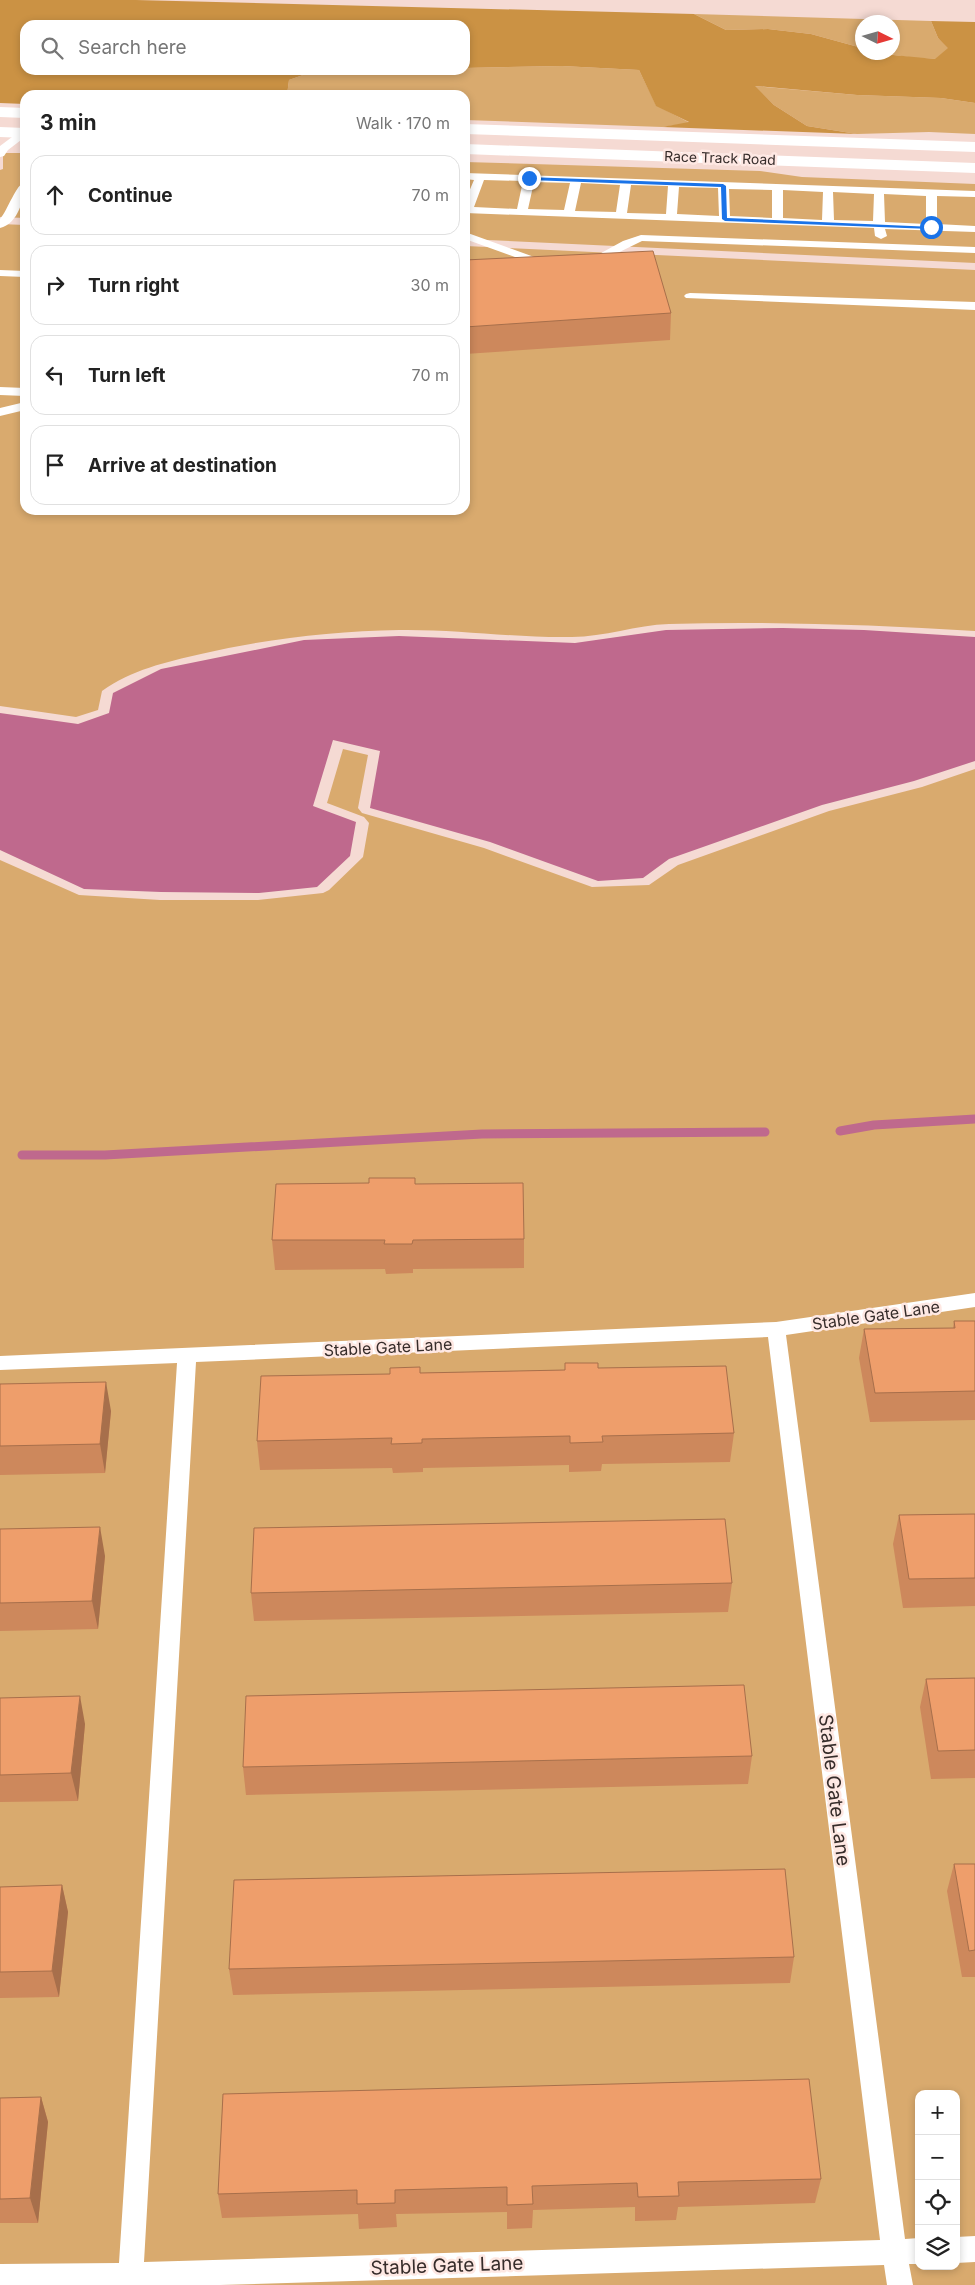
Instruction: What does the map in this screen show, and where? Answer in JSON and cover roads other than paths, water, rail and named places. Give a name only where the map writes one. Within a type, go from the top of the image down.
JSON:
[{"type":"main road","points":[[0,112],[20,113]]},
{"type":"main road","name":"Race Track Road","points":[[470,129],[975,147]]},
{"type":"main road","points":[[0,132],[20,133]]},
{"type":"main road","name":"Race Track Road","points":[[470,149],[975,168]]},
{"type":"lane","points":[[0,154],[4,148],[20,137]]},
{"type":"lane","points":[[470,176],[975,194]]},
{"type":"lane","points":[[470,201],[480,177]]},
{"type":"lane","points":[[522,212],[529,178]]},
{"type":"lane","points":[[570,214],[576,180]]},
{"type":"lane","points":[[621,215],[626,182]]},
{"type":"lane","points":[[671,217],[674,184]]},
{"type":"lane","points":[[723,186],[725,219]]},
{"type":"lane","points":[[776,221],[778,187]]},
{"type":"lane","points":[[828,189],[828,223]]},
{"type":"lane","points":[[879,191],[879,225],[883,247]]},
{"type":"lane","points":[[0,225],[20,193]]},
{"type":"lane","points":[[931,227],[932,193]]},
{"type":"lane","points":[[470,210],[975,229]]},
{"type":"lane","points":[[6,214],[20,214]]},
{"type":"lane","points":[[470,237],[541,264],[558,266]]},
{"type":"lane","points":[[575,266],[584,265],[627,242],[641,238],[975,250]]},
{"type":"lane","points":[[0,273],[20,274]]},
{"type":"lane","points":[[690,296],[975,306]]},
{"type":"lane","points":[[0,391],[20,392]]},
{"type":"lane","points":[[0,412],[20,407]]},
{"type":"lane","name":"Stable Gate Lane","points":[[0,1363],[776,1329],[975,1300]]},
{"type":"lane","name":"Stable Gate Lane","points":[[776,1329],[894,2252]]},
{"type":"lane","points":[[131,2280],[187,1356]]},
{"type":"lane","points":[[960,2250],[975,2249]]},
{"type":"lane","name":"Stable Gate Lane","points":[[0,2277],[131,2280],[915,2251]]},
{"type":"lane","points":[[894,2252],[900,2285]]},
{"type":"waterway","points":[[840,1131],[874,1125],[975,1119]]},
{"type":"waterway","points":[[22,1155],[105,1155],[482,1134],[765,1132]]}]
